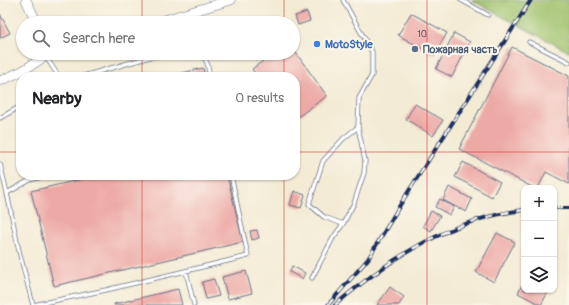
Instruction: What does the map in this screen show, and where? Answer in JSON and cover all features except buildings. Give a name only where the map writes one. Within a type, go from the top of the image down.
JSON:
[{"type":"street","points":[[26,0],[34,16]]},
{"type":"street","points":[[177,16],[230,0]]},
{"type":"street","points":[[20,72],[39,60]]},
{"type":"street","points":[[0,81],[16,74]]},
{"type":"lane","points":[[312,278],[333,238],[343,224],[354,203],[364,173],[365,161],[358,127],[360,98],[372,75],[372,52],[343,0]]},
{"type":"lane","points":[[461,0],[488,15]]},
{"type":"lane","points":[[529,42],[569,62]]},
{"type":"lane","points":[[52,60],[57,72]]},
{"type":"lane","points":[[98,72],[140,60]]},
{"type":"lane","points":[[206,60],[209,72]]},
{"type":"lane","points":[[0,118],[16,109]]},
{"type":"lane","points":[[343,224],[324,217],[308,204],[323,161],[344,138],[358,127]]},
{"type":"lane","points":[[0,164],[19,251],[33,305],[248,256],[232,180]]},
{"type":"lane","points":[[7,192],[30,180]]},
{"type":"lane","points":[[186,271],[194,305]]},
{"type":"green space","points":[[471,0],[569,0],[569,52]]},
{"type":"railway","points":[[328,305],[368,259],[403,200],[531,0]]},
{"type":"railway","points":[[557,208],[569,208]]},
{"type":"railway","points":[[335,305],[377,272],[423,243],[447,231],[472,222],[497,214],[521,210]]},
{"type":"place","name":"MotoStyle","points":[[317,44]]},
{"type":"place","name":"Пожарная часть","points":[[415,49]]}]
